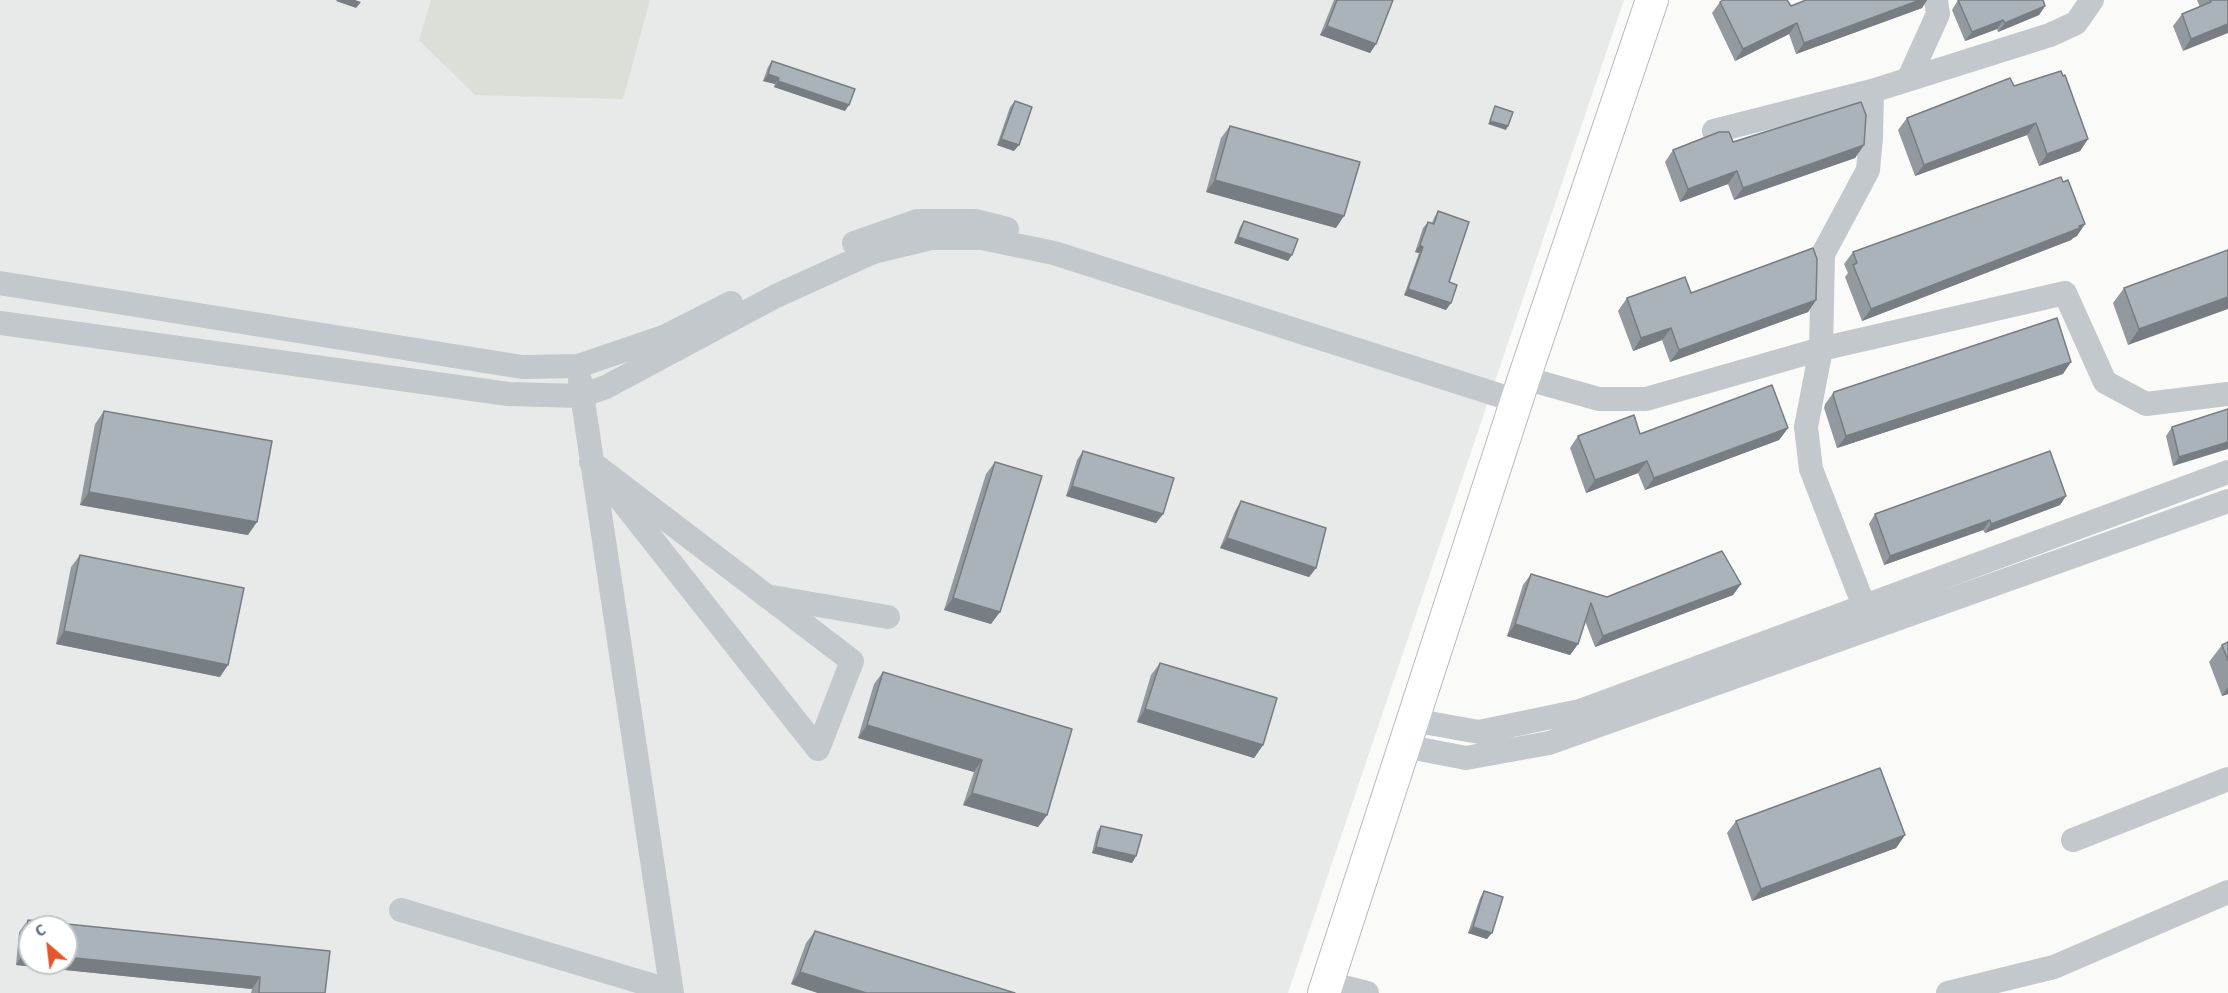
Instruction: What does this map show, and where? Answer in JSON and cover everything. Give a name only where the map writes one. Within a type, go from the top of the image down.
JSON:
[{"type":"main road","points":[[1325,988],[1520,389],[1652,0]]},
{"type":"street","points":[[1909,78],[1938,14],[1936,0]]},
{"type":"street","points":[[1714,131],[1872,91],[2050,34],[2076,23],[2092,0]]},
{"type":"street","points":[[1864,606],[1811,469],[1806,427],[1821,349],[1823,254],[1868,170],[1872,91]]},
{"type":"street","points":[[0,283],[522,367],[578,366],[666,336],[857,241],[917,221],[975,222],[1012,231],[1054,253]]},
{"type":"street","points":[[0,323],[508,394],[581,396],[606,387],[776,296],[873,252],[931,238],[982,238],[1054,253],[1520,389],[1599,399],[1646,399],[1821,349],[2065,293],[2104,382],[2146,404],[2228,394]]},
{"type":"street","points":[[401,910],[672,992],[578,366]]},
{"type":"street","points":[[591,462],[852,661],[818,749],[591,462]]},
{"type":"street","points":[[1408,733],[1479,732],[1580,711],[2228,472]]},
{"type":"street","points":[[1408,733],[1466,758],[1549,743],[2228,501]]},
{"type":"street","points":[[767,596],[888,617]]},
{"type":"street","points":[[2073,840],[2228,779]]},
{"type":"street","points":[[1948,993],[2054,967],[2228,892]]},
{"type":"street","points":[[1325,988],[1367,993]]},
{"type":"shaded area","points":[[0,0],[1624,0],[1288,993],[0,993]]},
{"type":"shaded area","points":[[431,0],[650,0],[623,99],[475,95],[419,40]]},
{"type":"building","points":[[1337,0],[1393,0],[1376,44],[1327,26]]},
{"type":"building","points":[[1723,0],[1787,0],[1791,6],[1806,0],[1920,0],[1804,43],[1797,23],[1743,49],[1720,2]]},
{"type":"building","points":[[1958,0],[2043,0],[2045,6],[2005,23],[2003,20],[1972,32]]},
{"type":"building","points":[[2210,0],[2228,0],[2228,24],[2191,39],[2182,14],[2211,2]]},
{"type":"building","points":[[772,61],[855,89],[849,105],[778,81],[779,78],[768,74]]},
{"type":"building","points":[[2061,71],[2063,76],[2065,75],[2088,139],[2047,154],[2036,123],[1924,165],[1907,118],[2010,78],[2014,86]]},
{"type":"building","points":[[1015,101],[1032,107],[1019,145],[1001,139]]},
{"type":"building","points":[[1861,102],[1866,115],[1864,145],[1743,188],[1737,171],[1688,189],[1673,150],[1719,132],[1729,132],[1733,142]]},
{"type":"building","points":[[1495,106],[1513,112],[1508,126],[1490,121]]},
{"type":"building","points":[[1230,126],[1360,162],[1344,216],[1215,180]]},
{"type":"building","points":[[2061,177],[2063,182],[2068,180],[2085,224],[2079,226],[2080,228],[1871,309],[1853,265],[1857,263],[1853,252]]},
{"type":"building","points":[[1438,211],[1469,222],[1449,282],[1457,285],[1451,303],[1408,289],[1423,247],[1420,245],[1428,222],[1434,224]]},
{"type":"building","points":[[1244,221],[1298,239],[1292,255],[1238,237]]},
{"type":"building","points":[[1813,248],[1817,259],[1816,300],[1679,350],[1671,328],[1641,338],[1627,298],[1685,277],[1691,293]]},
{"type":"building","points":[[2228,250],[2228,297],[2139,329],[2124,288]]},
{"type":"building","points":[[2057,318],[2071,362],[1846,436],[1834,392]]},
{"type":"building","points":[[1772,385],[1788,428],[1654,478],[1647,461],[1595,480],[1578,436],[1634,415],[1640,434]]},
{"type":"building","points":[[2228,409],[2228,442],[2179,457],[2172,427]]},
{"type":"building","points":[[104,411],[272,441],[257,522],[89,492]]},
{"type":"building","points":[[1083,451],[1174,478],[1163,514],[1072,486]]},
{"type":"building","points":[[2050,451],[2066,496],[1991,524],[1990,520],[1890,556],[1875,514]]},
{"type":"building","points":[[995,462],[1042,476],[1000,612],[953,598]]},
{"type":"building","points":[[1241,501],[1326,528],[1316,568],[1227,538]]},
{"type":"building","points":[[1722,551],[1741,584],[1603,636],[1591,603],[1578,644],[1515,624],[1531,574],[1607,597]]},
{"type":"building","points":[[80,555],[244,588],[228,665],[64,631]]},
{"type":"building","points":[[2228,642],[2228,661],[2222,645]]},
{"type":"building","points":[[1160,663],[1277,698],[1263,745],[1145,709]]},
{"type":"building","points":[[883,672],[1072,729],[1047,815],[972,793],[982,760],[867,725]]},
{"type":"building","points":[[1880,768],[1905,835],[1761,889],[1736,821]]},
{"type":"building","points":[[1101,826],[1142,835],[1136,856],[1096,847]]},
{"type":"building","points":[[1484,891],[1503,897],[1492,933],[1473,927]]},
{"type":"building","points":[[78,925],[330,951],[325,993],[259,993],[260,977],[78,958]]},
{"type":"building","points":[[815,931],[1015,993],[866,993],[800,972]]}]
